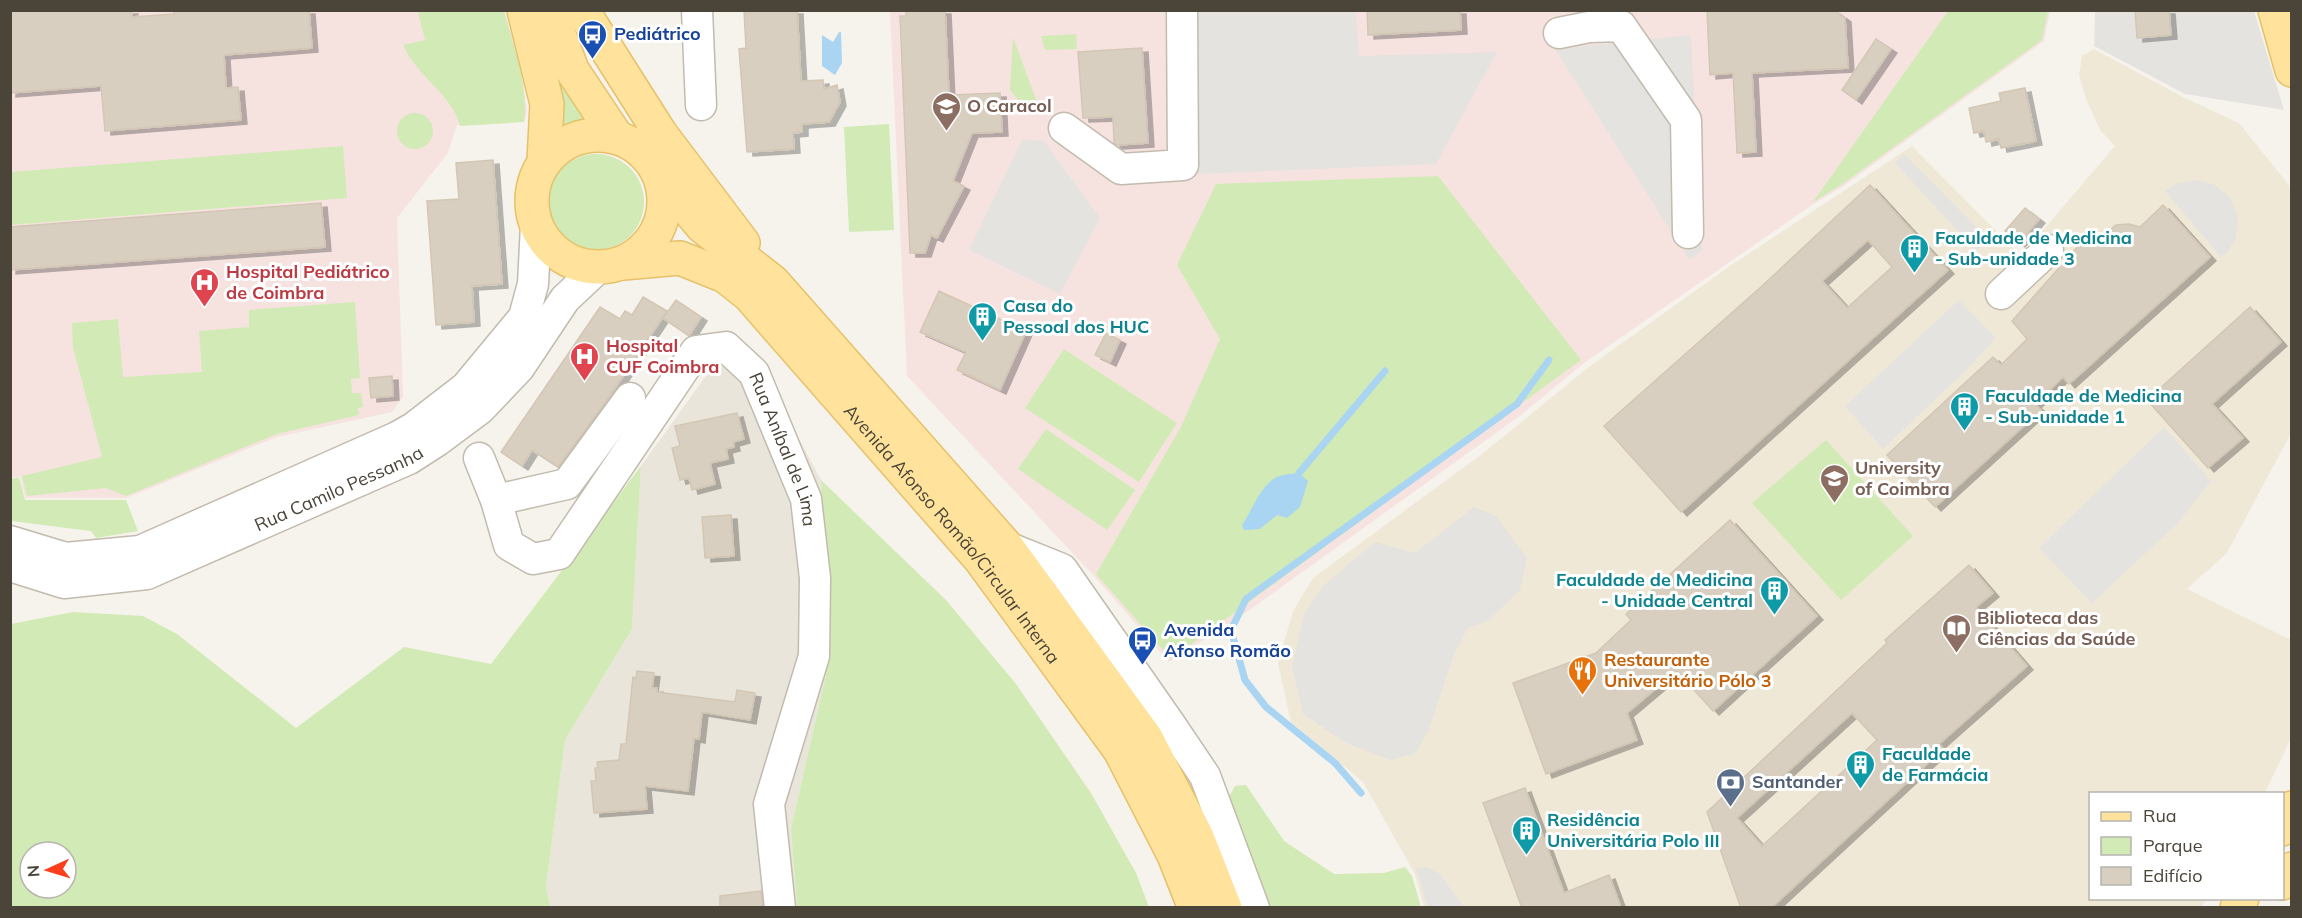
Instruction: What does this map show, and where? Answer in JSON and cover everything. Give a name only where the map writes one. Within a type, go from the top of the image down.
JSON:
[{"type":"main road","points":[[524,10],[547,104],[544,162]]},
{"type":"main road","points":[[550,10],[572,70],[616,136]]},
{"type":"main road","points":[[582,10],[660,133],[773,282]]},
{"type":"main road","points":[[2275,10],[2292,70]]},
{"type":"main road","points":[[584,135],[616,136],[635,144],[650,159],[661,177],[665,197],[663,218],[655,237],[641,252],[610,265],[578,265],[560,256],[546,243],[536,225],[531,203],[534,181],[544,162],[568,141],[584,135]]},
{"type":"main road","name":"Avenida Afonso Romão/Circular Interna","points":[[661,177],[702,226],[773,282],[1007,547],[1146,738],[1197,837],[1225,908]]},
{"type":"main road","name":"Avenida Afonso Romão/Circular Interna","points":[[610,265],[680,258],[725,276],[749,295],[981,560],[1120,750],[1174,855],[1195,908]]},
{"type":"main road","points":[[2284,827],[2292,808]]},
{"type":"street","points":[[697,10],[701,105]]},
{"type":"street","points":[[1064,128],[1121,169],[1183,165],[1182,10]]},
{"type":"street","points":[[1559,33],[1589,27],[1621,26],[1686,120],[1688,233]]},
{"type":"street","name":"Rua Camilo Pessanha","points":[[10,541],[66,558],[140,551],[387,442],[413,428],[466,387],[524,317],[533,284],[536,225]]},
{"type":"street","points":[[2001,294],[2048,250]]},
{"type":"street","name":"Rua Camilo Pessanha","points":[[10,566],[64,583],[147,574],[409,459],[480,409],[519,368],[565,299],[610,265]]},
{"type":"street","name":"Rua Aníbal de Lima","points":[[479,458],[496,500],[508,545],[533,559],[559,554],[696,351],[726,347],[754,373],[806,499],[815,578],[814,656],[769,804],[780,908]]},
{"type":"street","points":[[496,500],[567,484],[630,398]]},
{"type":"street","points":[[437,441],[479,458],[480,409]]},
{"type":"street","name":"Avenida Afonso Romão/Circular Interna","points":[[1007,547],[1062,569],[1170,724],[1205,776],[1254,908]]},
{"type":"shaded area","name":"Hospital Pediátrico de Coimbra","points":[[10,11],[505,11],[521,70],[527,110],[525,121],[457,125],[448,153],[397,218],[403,397],[392,412],[277,437],[126,498],[25,498],[20,476],[10,478]]},
{"type":"shaded area","points":[[890,11],[2050,11],[2044,41],[1842,187],[1812,205],[1584,363],[1521,415],[1241,616],[1169,662],[1094,576],[907,376]]},
{"type":"shaded area","points":[[1198,11],[1356,11],[1359,56],[1497,52],[1436,164],[1198,174]]},
{"type":"shaded area","points":[[2095,11],[2254,11],[2284,110],[2185,94],[2094,46]]},
{"type":"shaded area","points":[[1691,35],[1702,251],[1689,260],[1555,49]]},
{"type":"shaded area","name":"University of Coimbra","points":[[2094,49],[2183,97],[2239,123],[2288,184],[2292,194],[2291,433],[2227,553],[2187,589],[2291,640],[2291,738],[2265,792],[2089,792],[2089,900],[2206,900],[2201,907],[1424,907],[1415,874],[1363,782],[1291,722],[1278,664],[1293,611],[1313,578],[1482,454],[1590,366],[1730,266],[1912,146],[2021,256],[2115,146],[2101,131],[2087,102],[2079,75],[2082,56]]},
{"type":"shaded area","points":[[1022,140],[1044,141],[1100,218],[1060,294],[969,250]]},
{"type":"shaded area","points":[[1904,154],[1989,240],[1976,251],[1895,163]]},
{"type":"shaded area","points":[[2198,180],[2213,184],[2229,196],[2238,217],[2236,238],[2227,253],[2221,257],[2165,191],[2176,184]]},
{"type":"shaded area","points":[[1959,300],[1996,338],[1964,372],[1883,449],[1845,406]]},
{"type":"shaded area","points":[[743,364],[767,379],[821,480],[830,657],[791,829],[797,907],[550,907],[546,887],[565,740],[632,629],[641,466],[708,373],[721,365]]},
{"type":"shaded area","points":[[2164,427],[2211,481],[2177,524],[2092,603],[2039,548]]},
{"type":"shaded area","points":[[1474,507],[1496,516],[1527,558],[1520,590],[1488,621],[1468,628],[1453,657],[1429,729],[1416,753],[1391,760],[1346,743],[1303,714],[1292,666],[1304,614],[1324,585],[1375,542],[1415,553]]},
{"type":"shaded area","points":[[1416,868],[1428,868],[1440,874],[1464,907],[1428,907]]},
{"type":"green space","points":[[418,11],[504,11],[522,80],[524,122],[460,126],[443,95],[417,67],[403,45],[425,40]]},
{"type":"green space","points":[[1948,11],[2048,11],[2042,40],[1841,185],[1813,202]]},
{"type":"green space","points":[[545,27],[591,119],[581,120],[560,128]]},
{"type":"green space","points":[[1076,34],[1077,49],[1045,50],[1041,36]]},
{"type":"green space","points":[[1013,37],[1037,102],[1031,115],[1010,90]]},
{"type":"green space","points":[[415,113],[427,119],[433,131],[427,143],[415,149],[403,143],[397,131],[403,119]]},
{"type":"green space","points":[[889,124],[894,230],[849,232],[844,127]]},
{"type":"green space","points":[[343,146],[347,198],[11,225],[11,172]]},
{"type":"green space","points":[[596,154],[614,158],[630,168],[640,184],[644,202],[640,220],[630,236],[614,246],[596,250],[578,246],[562,236],[552,220],[548,202],[552,184],[562,168],[578,158]]},
{"type":"green space","points":[[1438,176],[1581,360],[1171,659],[1096,574],[1181,427],[1220,339],[1177,265],[1216,184]]},
{"type":"green space","points":[[355,302],[360,378],[351,379],[352,393],[361,393],[363,407],[358,408],[359,415],[277,434],[126,496],[106,488],[27,496],[22,476],[102,457],[73,347],[72,323],[118,319],[123,377],[202,372],[199,331],[249,327],[249,310]]},
{"type":"green space","points":[[1064,349],[1177,423],[1139,482],[1025,408]]},
{"type":"green space","points":[[1046,429],[1135,490],[1107,530],[1018,469]]},
{"type":"green space","points":[[1826,440],[1913,536],[1841,600],[1752,503]]},
{"type":"green space","points":[[641,466],[632,629],[565,740],[546,887],[550,907],[11,908],[11,624],[73,612],[143,616],[177,634],[296,728],[404,647],[491,664]]},
{"type":"green space","points":[[19,477],[25,500],[126,500],[138,531],[96,538],[91,531],[11,521],[11,479]]},
{"type":"green space","points":[[821,480],[946,600],[1016,684],[1091,793],[1136,873],[1149,907],[797,907],[791,829],[830,657]]},
{"type":"green space","points":[[1246,785],[1284,841],[1334,874],[1384,873],[1405,867],[1412,876],[1421,907],[1269,907],[1228,799],[1235,786]]},
{"type":"water","points":[[841,32],[842,63],[835,75],[822,66],[822,35],[833,42]]},
{"type":"water","points":[[1299,473],[1308,481],[1300,507],[1287,518],[1277,515],[1260,529],[1244,530],[1242,525],[1269,482],[1280,476]]},
{"type":"building","points":[[10,10],[132,10],[132,17],[174,14],[174,10],[309,10],[312,48],[224,55],[226,88],[238,87],[241,120],[105,131],[101,86],[10,93]]},
{"type":"building","points":[[744,10],[797,10],[801,81],[823,80],[824,89],[837,85],[840,102],[829,122],[802,124],[802,132],[793,133],[794,149],[747,152],[739,49],[746,48]]},
{"type":"building","name":"O Caracol","points":[[906,10],[945,10],[949,95],[1000,93],[1002,132],[972,133],[953,181],[964,186],[937,238],[931,235],[925,253],[910,253],[900,16],[906,16]]},
{"type":"building","points":[[1367,10],[1460,10],[1461,30],[1368,35]]},
{"type":"building","points":[[1707,10],[1834,10],[1845,18],[1848,68],[1752,73],[1756,152],[1737,153],[1733,73],[1710,75]]},
{"type":"building","points":[[2135,10],[2169,10],[2171,35],[2137,38]]},
{"type":"building","points":[[1876,39],[1891,49],[1856,100],[1842,90]]},
{"type":"building","points":[[1142,48],[1148,143],[1117,145],[1114,143],[1113,117],[1083,118],[1078,52]]},
{"type":"building","points":[[2025,88],[2036,141],[2001,148],[1999,139],[1986,142],[1984,131],[1974,133],[1969,108],[2001,101],[1999,93]]},
{"type":"building","points":[[493,160],[502,284],[472,286],[474,322],[436,325],[427,201],[459,199],[456,163]]},
{"type":"building","points":[[1870,185],[1948,270],[1681,512],[1604,426],[1762,286]],"holes":[[[1868,240],[1892,267],[1847,308],[1822,281]]]},
{"type":"building","points":[[321,203],[325,247],[10,270],[10,227]]},
{"type":"building","points":[[2163,205],[2210,257],[2069,384],[2063,377],[2035,404],[2041,410],[1935,507],[1887,455],[1993,357],[2001,365],[2027,339],[2012,321],[2087,236],[2094,243],[2116,225],[2129,224],[2140,227]]},
{"type":"building","points":[[2025,208],[2039,219],[2019,243],[2005,231]]},
{"type":"building","name":"Casa do Pessoal dos HUC","points":[[939,291],[1026,331],[1000,390],[957,370],[966,352],[920,332]]},
{"type":"building","name":"Hospital CUF Coimbra","points":[[643,297],[667,311],[558,467],[532,450],[522,466],[501,452],[600,307],[620,319],[625,311],[632,315]]},
{"type":"building","points":[[676,300],[701,317],[689,336],[663,318]]},
{"type":"building","points":[[2250,307],[2281,342],[2212,404],[2243,438],[2208,468],[2147,400]]},
{"type":"building","points":[[1106,333],[1120,340],[1110,362],[1095,355]]},
{"type":"building","points":[[392,376],[393,396],[371,398],[369,378]]},
{"type":"building","points":[[737,413],[744,439],[733,442],[734,447],[726,449],[728,459],[710,463],[715,484],[692,490],[689,478],[680,480],[672,448],[680,446],[675,426]]},
{"type":"building","points":[[731,515],[734,556],[705,558],[702,517]]},
{"type":"building","points":[[1730,520],[1817,616],[1713,711],[1677,671],[1627,713],[1637,740],[1546,774],[1513,683],[1596,653],[1631,620],[1626,614]]},
{"type":"building","name":"Faculdade de Farmácia","points":[[1969,565],[1993,593],[1976,607],[2027,666],[1939,744],[1943,749],[1771,908],[1741,908],[1707,812],[1887,643],[1885,640]],"holes":[[[1852,713],[1877,740],[1762,846],[1737,818]]]},
{"type":"building","points":[[637,671],[654,673],[652,688],[657,688],[657,692],[735,702],[737,690],[755,693],[750,720],[702,712],[699,739],[694,738],[688,791],[645,786],[647,809],[594,813],[591,781],[596,781],[597,762],[619,760],[621,744],[626,744],[633,677],[636,678]]},
{"type":"building","name":"Residência Universitária Polo III","points":[[1525,788],[1564,893],[1609,875],[1621,908],[1522,908],[1483,803]]},
{"type":"building","points":[[761,891],[763,908],[720,908],[720,896]]},
{"type":"waterway","points":[[1361,793],[1335,763],[1266,707],[1245,680],[1231,630],[1246,599],[1517,404],[1549,360]]},
{"type":"waterway","points":[[1299,473],[1385,371]]},
{"type":"place","name":"Pediátrico","points":[[593,60]]},
{"type":"place","name":"O Caracol","points":[[946,132]]},
{"type":"place","name":"Faculdade de Medicina - Sub-unidade 3","points":[[1914,274]]},
{"type":"place","name":"Hospital Pediátrico de Coimbra","points":[[205,308]]},
{"type":"place","name":"Casa do Pessoal dos HUC","points":[[982,342]]},
{"type":"place","name":"Hospital CUF Coimbra","points":[[585,382]]},
{"type":"place","name":"Faculdade de Medicina - Sub-unidade 1","points":[[1964,432]]},
{"type":"place","name":"University of Coimbra","points":[[1834,504]]},
{"type":"place","name":"Faculdade de Medicina - Unidade Central","points":[[1774,616]]},
{"type":"place","name":"Biblioteca das Ciências da Saúde","points":[[1956,654]]},
{"type":"place","name":"Avenida Afonso Romão","points":[[1143,666]]},
{"type":"place","name":"Restaurante Universitário Pólo 3","points":[[1583,696]]},
{"type":"place","name":"Faculdade de Farmácia","points":[[1861,790]]},
{"type":"place","name":"Santander","points":[[1731,808]]},
{"type":"place","name":"Residência Universitária Polo III","points":[[1526,856]]}]
